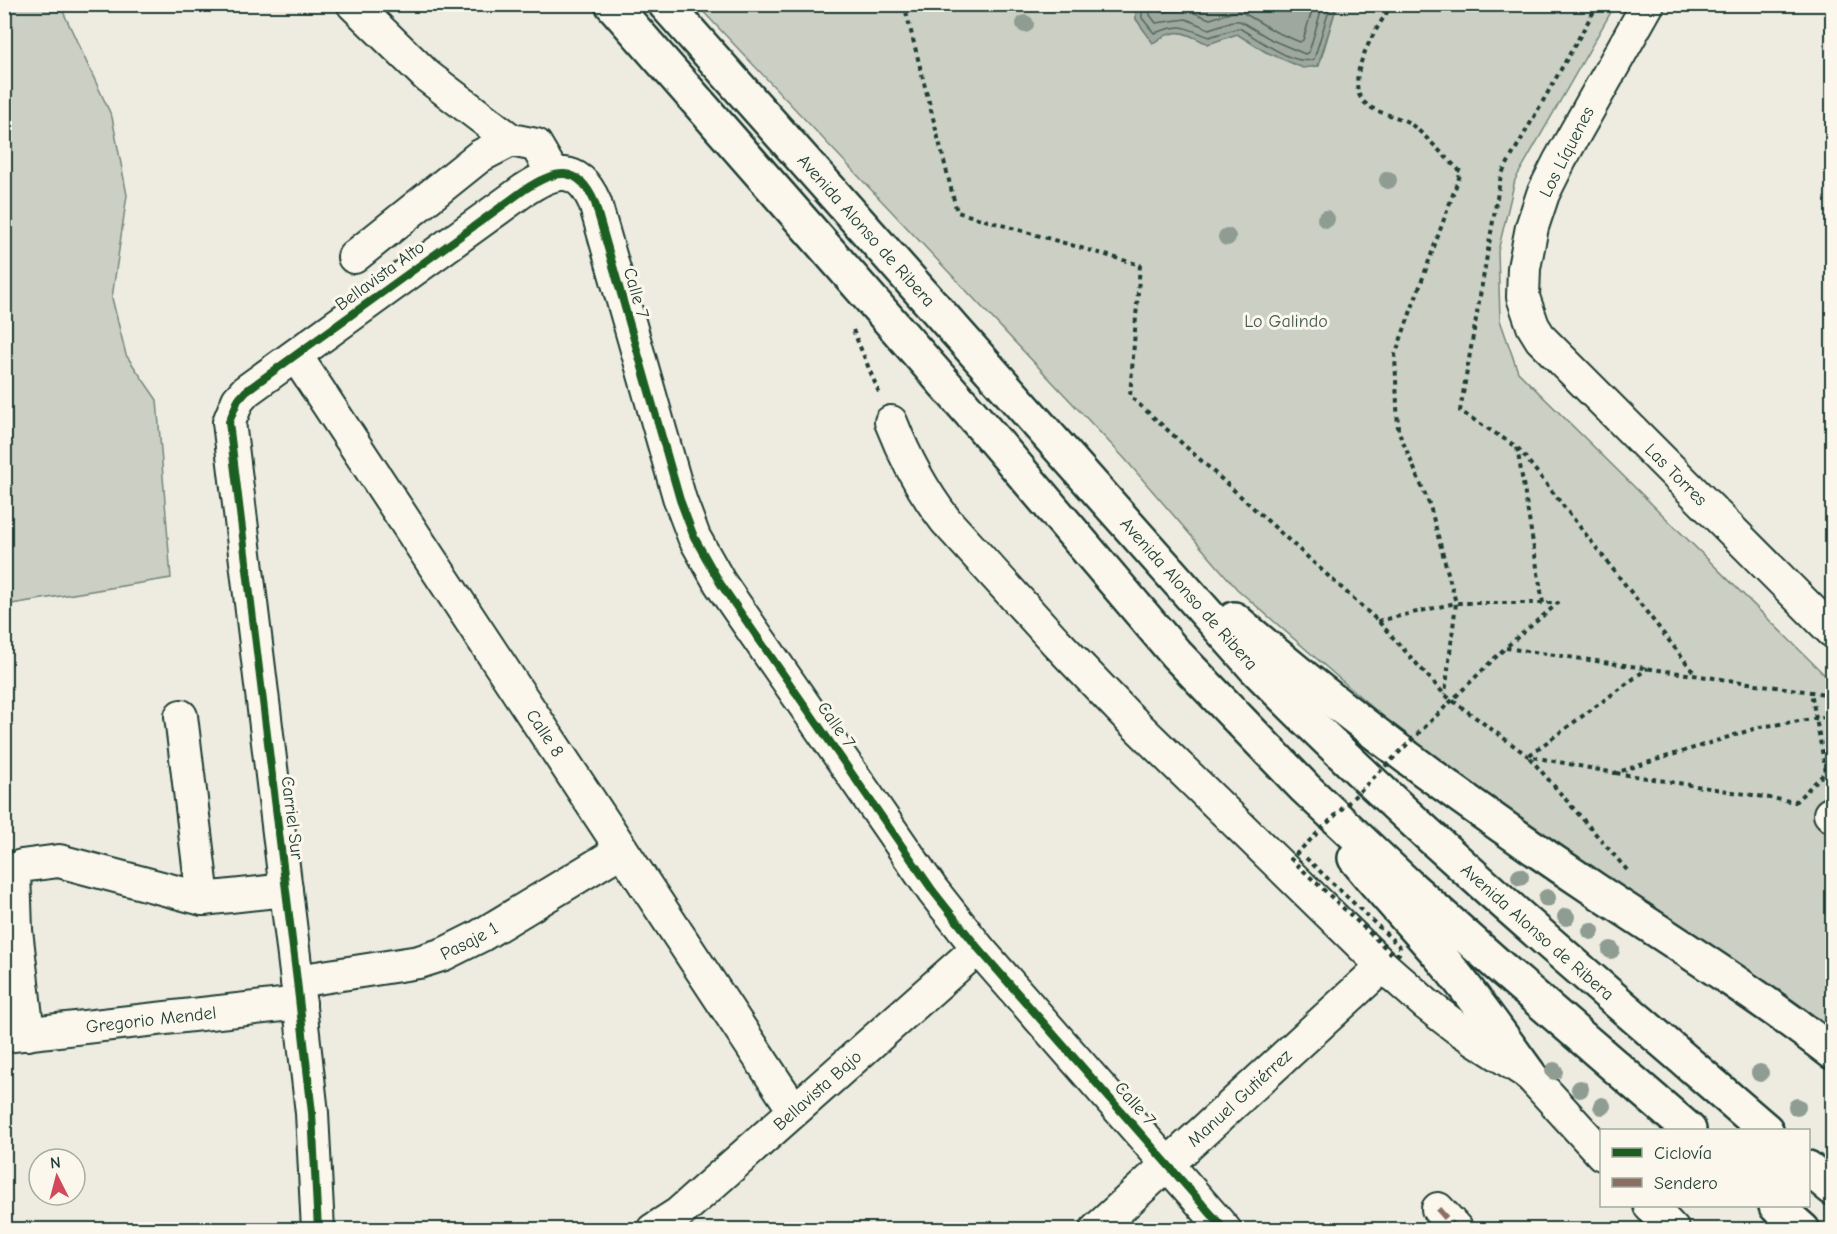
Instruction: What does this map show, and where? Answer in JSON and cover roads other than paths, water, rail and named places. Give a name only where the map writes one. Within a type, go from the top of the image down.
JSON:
[{"type":"highway","points":[[612,4],[995,441],[1176,654],[1305,789],[1491,959],[1687,1129]]},
{"type":"highway","name":"Avenida Alonso de Ribera","points":[[665,4],[1255,668],[1386,798],[1466,871],[1764,1129]]},
{"type":"highway","points":[[1124,519],[1270,650],[1425,771],[1681,945],[1833,1052]]},
{"type":"highway","points":[[1305,789],[1355,858],[1446,964],[1529,1074]]},
{"type":"highway","points":[[1810,1169],[1833,1188]]},
{"type":"highway","points":[[1777,1207],[1803,1230]]},
{"type":"street","points":[[353,4],[427,76],[511,140],[537,145],[553,174]]},
{"type":"street","name":"Los Líquenes","points":[[1527,311],[1522,290],[1524,268],[1532,227],[1544,194],[1560,159],[1648,4]]},
{"type":"street","points":[[354,257],[480,156],[511,140]]},
{"type":"street","name":"Bellavista Alto","points":[[232,411],[246,391],[524,190],[540,179],[553,174]]},
{"type":"street","name":"Calle 7","points":[[553,174],[565,174],[584,184],[594,203],[680,500],[706,561],[720,584],[899,844],[978,948],[1225,1230]]},
{"type":"street","name":"Las Torres","points":[[1527,311],[1533,326],[1552,351],[1833,631]]},
{"type":"street","name":"Calle 8","points":[[296,356],[794,1110]]},
{"type":"street","name":"Carriel Sur","points":[[232,411],[229,422],[230,434],[312,1113],[318,1230]]},
{"type":"street","points":[[891,422],[902,451],[930,500],[1000,582],[1130,719],[1383,966],[1456,1027],[1529,1074],[1600,1152]]},
{"type":"street","points":[[181,716],[203,899]]},
{"type":"street","name":"Pasaje 1","points":[[298,992],[444,954],[480,936],[622,850]]},
{"type":"street","points":[[16,1035],[10,930],[14,872],[21,866],[59,861],[203,899],[286,890]]},
{"type":"street","name":"Bellavista Bajo","points":[[653,1230],[678,1214],[978,948]]},
{"type":"street","name":"Manuel Gutiérrez","points":[[1096,1230],[1383,966]]},
{"type":"street","name":"Gregorio Mendel","points":[[16,1035],[298,992]]},
{"type":"street","points":[[1651,1207],[1673,1230]]},
{"type":"water","points":[[1136,4],[1337,5],[1318,66],[1303,68],[1266,52],[1237,34],[1208,44],[1186,34],[1174,33],[1153,43],[1136,19]]},
{"type":"park label","name":"Lo Galindo","points":[[1286,321]]}]
